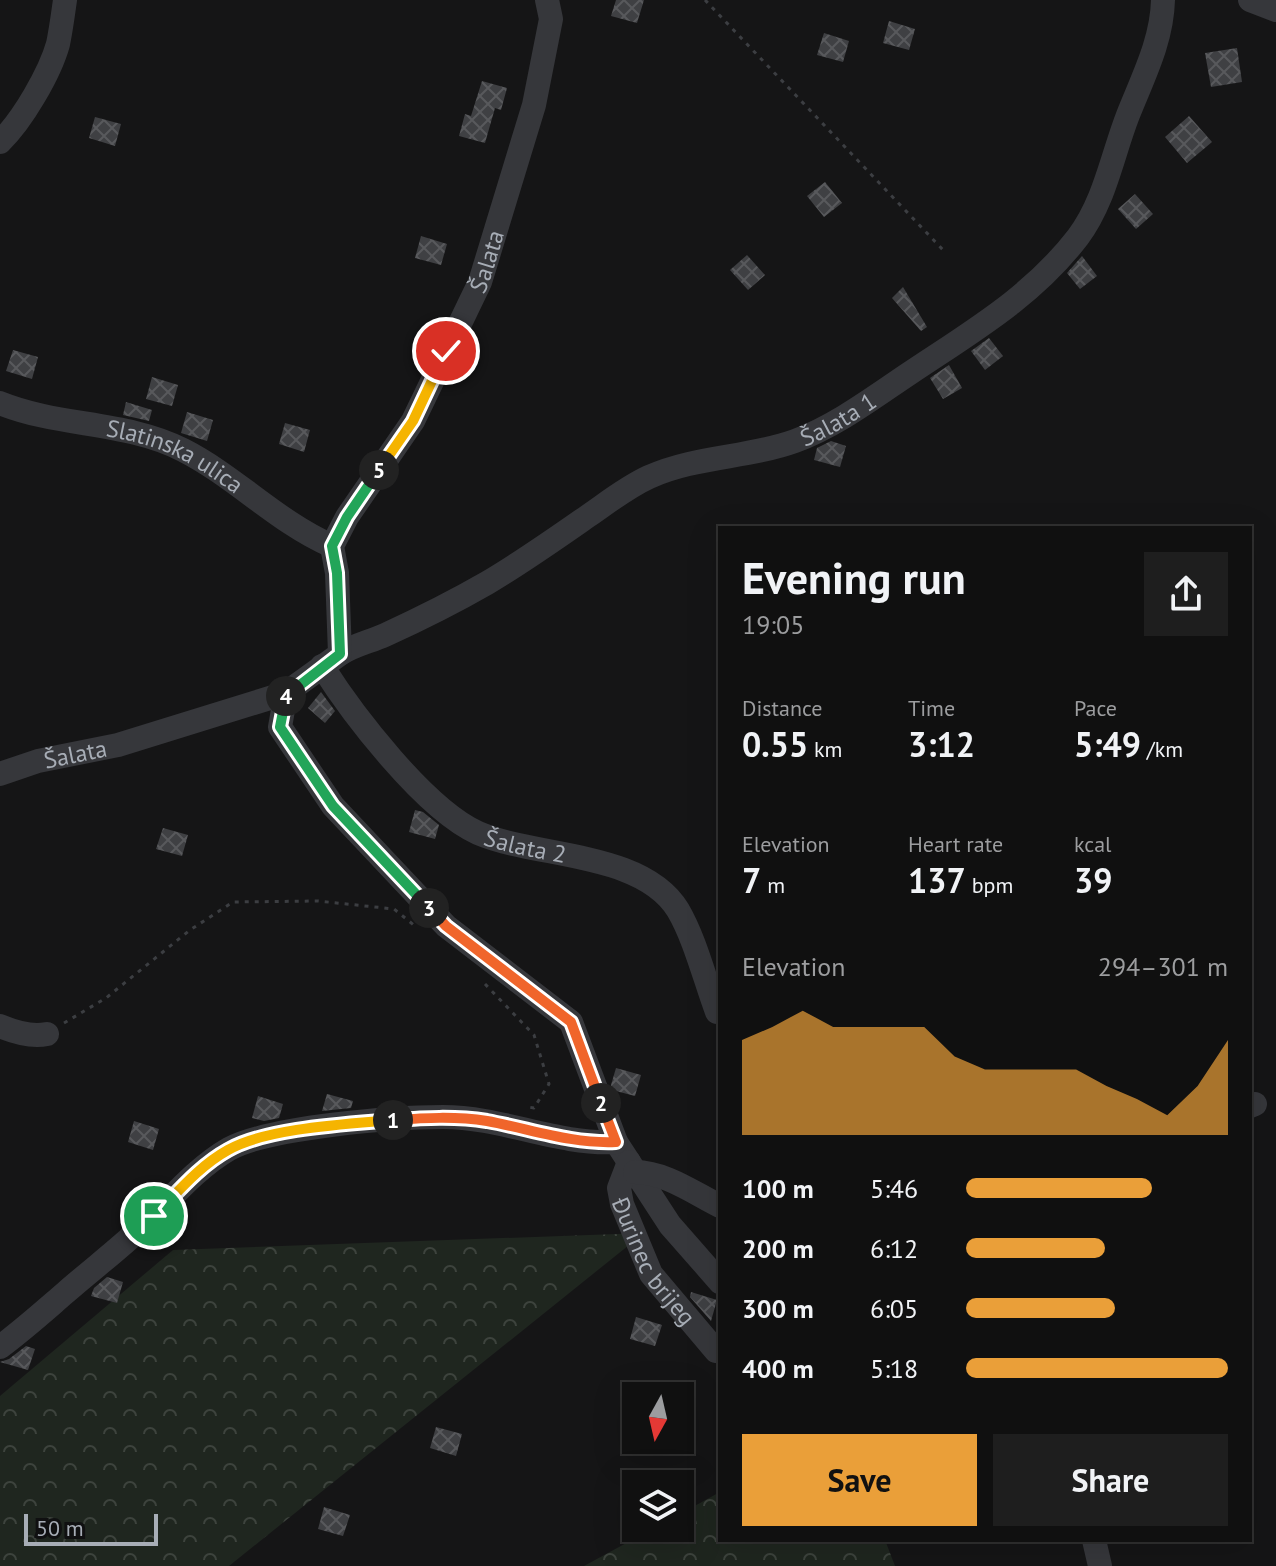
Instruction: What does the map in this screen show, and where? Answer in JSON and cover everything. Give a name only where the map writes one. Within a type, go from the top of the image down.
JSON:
[{"type":"street","points":[[0,142],[13,130],[29,105],[57,46],[65,0]]},
{"type":"street","name":"Šalata","points":[[332,546],[347,517],[413,421],[480,282],[534,105],[551,19],[547,0]]},
{"type":"street","name":"Šalata 1","points":[[331,660],[352,646],[380,637],[489,582],[648,477],[797,441],[868,401],[979,330],[1014,303],[1042,278],[1078,236],[1097,207],[1126,120],[1159,38],[1163,0]]},
{"type":"street","points":[[1250,0],[1276,10]]},
{"type":"street","name":"Slatinska ulica","points":[[0,403],[47,418],[134,432],[170,444],[206,465],[285,521],[332,546]]},
{"type":"street","points":[[331,660],[337,573],[332,546]]},
{"type":"street","name":"Šalata","points":[[0,774],[38,761],[118,745],[286,693],[331,660]]},
{"type":"street","name":"Šalata 2","points":[[331,660],[339,694],[422,792],[461,824],[503,842],[613,866],[641,877],[663,892],[680,913],[717,1012]]},
{"type":"street","name":"Đurinec brijeg","points":[[286,693],[280,727],[333,806],[446,926],[571,1022],[627,1158],[670,1225],[718,1280]]},
{"type":"street","points":[[0,1026],[39,1036],[47,1034]]},
{"type":"street","points":[[0,1347],[110,1256],[204,1167],[239,1144],[287,1133],[443,1117],[496,1123],[627,1158],[648,1172],[718,1205]]},
{"type":"street","name":"Đurinec brijeg","points":[[627,1158],[619,1188],[622,1204],[651,1274],[716,1351]]},
{"type":"street","points":[[1094,1542],[1100,1566]]},
{"type":"path","points":[[705,0],[945,252]]},
{"type":"path","points":[[47,1034],[106,998],[190,930],[233,902],[318,901],[394,909],[416,927]]},
{"type":"path","points":[[482,982],[534,1035],[549,1084],[534,1108],[520,1107]]},
{"type":"green space","points":[[644,1233],[229,1566],[0,1566],[0,1396],[173,1250]]},
{"type":"green space","points":[[718,1493],[718,1542],[886,1542],[895,1566],[584,1566],[628,1542],[694,1542],[694,1506]]},
{"type":"building","points":[[616,0],[644,0],[637,23],[611,16]]},
{"type":"building","points":[[889,21],[915,29],[909,50],[883,43]]},
{"type":"building","points":[[824,33],[849,41],[843,62],[817,55]]},
{"type":"building","points":[[1237,48],[1242,82],[1211,87],[1205,53]]},
{"type":"building","points":[[482,81],[507,88],[501,110],[495,108],[485,143],[459,136],[465,114],[471,116]]},
{"type":"building","points":[[1189,116],[1212,142],[1187,163],[1165,137]]},
{"type":"building","points":[[95,117],[121,124],[115,146],[89,138]]},
{"type":"building","points":[[825,182],[842,203],[824,217],[807,196]]},
{"type":"building","points":[[1135,194],[1153,214],[1136,229],[1118,209]]},
{"type":"building","points":[[421,236],[447,244],[441,265],[415,258]]},
{"type":"building","points":[[747,255],[765,275],[748,290],[730,270]]},
{"type":"building","points":[[1082,256],[1097,276],[1080,289],[1067,273]]},
{"type":"building","points":[[903,287],[927,327],[921,331],[892,298]]},
{"type":"building","points":[[989,338],[1003,356],[985,370],[971,351]]},
{"type":"building","points":[[13,350],[38,357],[32,379],[6,371]]},
{"type":"building","points":[[949,365],[962,388],[943,399],[930,378]]},
{"type":"building","points":[[152,377],[178,385],[172,406],[146,399]]},
{"type":"building","points":[[126,402],[152,410],[149,421],[123,415]]},
{"type":"building","points":[[187,412],[213,420],[207,441],[181,433]]},
{"type":"building","points":[[285,423],[310,430],[304,452],[279,444]]},
{"type":"building","points":[[831,441],[846,446],[840,467],[814,460],[817,448]]},
{"type":"building","points":[[321,692],[335,711],[325,723],[308,708]]},
{"type":"building","points":[[415,810],[423,812],[439,825],[435,839],[409,832]]},
{"type":"building","points":[[163,828],[188,835],[182,856],[156,849]]},
{"type":"building","points":[[616,1068],[641,1075],[635,1096],[612,1090]]},
{"type":"building","points":[[327,1094],[353,1101],[351,1108],[322,1111]]},
{"type":"building","points":[[258,1096],[283,1104],[279,1118],[264,1121],[252,1118]]},
{"type":"building","points":[[134,1121],[159,1129],[153,1150],[128,1142]]},
{"type":"building","points":[[107,1277],[123,1282],[117,1303],[91,1296],[94,1288]]},
{"type":"building","points":[[691,1292],[717,1300],[711,1321],[690,1297]]},
{"type":"building","points":[[636,1317],[662,1325],[655,1346],[630,1339]]},
{"type":"building","points":[[26,1346],[35,1349],[28,1370],[0,1362],[9,1359]]},
{"type":"building","points":[[436,1427],[462,1434],[456,1456],[430,1448]]},
{"type":"building","points":[[324,1507],[350,1515],[343,1536],[318,1529]]},
{"type":"route","points":[[154,1216],[195,1175],[226,1151],[254,1139],[287,1133],[443,1117],[507,1125],[568,1141],[616,1142],[571,1022],[446,926],[333,806],[280,727],[286,693],[340,654],[337,573],[332,546],[347,517],[413,421],[446,351]]}]
